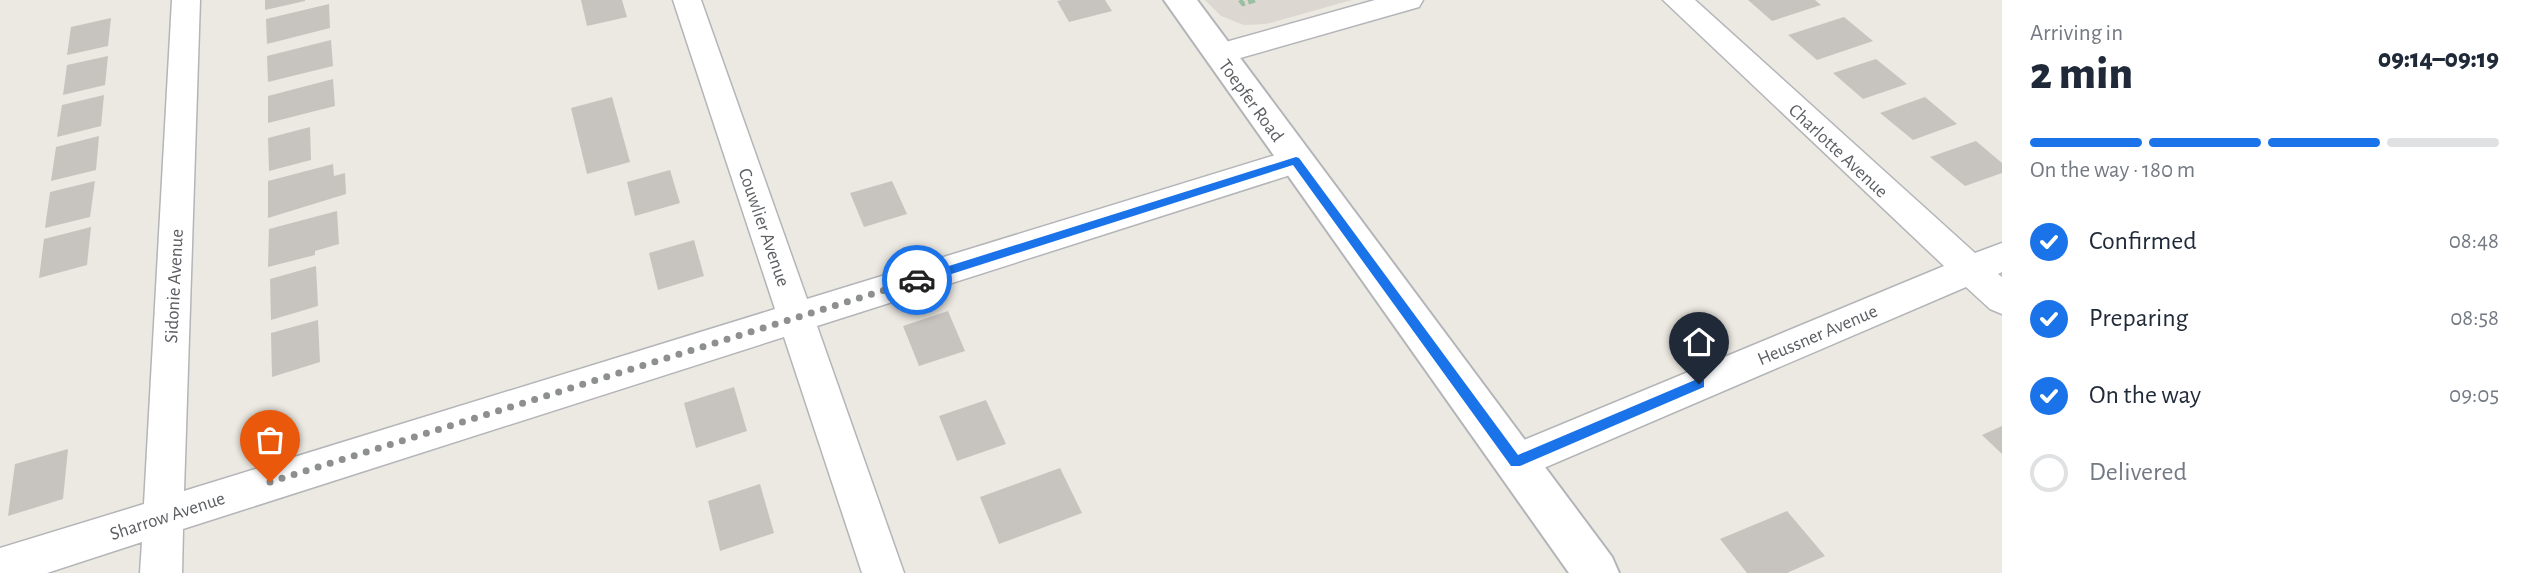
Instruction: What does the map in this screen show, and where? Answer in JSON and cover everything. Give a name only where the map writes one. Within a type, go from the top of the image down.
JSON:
[{"type":"street","name":"Sidonie Avenue","points":[[162,573],[186,0]]},
{"type":"street","name":"Couwlier Avenue","points":[[687,0],[883,573]]},
{"type":"street","name":"Toepfer Road","points":[[1180,0],[1596,573]]},
{"type":"street","points":[[1219,54],[1409,0]]},
{"type":"street","name":"Charlotte Avenue","points":[[1676,0],[1985,263],[2002,299]]},
{"type":"street","name":"Sharrow Avenue","points":[[0,568],[1296,161]]},
{"type":"street","name":"Heussner Avenue","points":[[1516,462],[1985,263]]},
{"type":"path","points":[[1240,0],[1242,4],[1256,0]]},
{"type":"shaded area","points":[[1205,0],[1352,0],[1266,24],[1244,25],[1221,16]]},
{"type":"building","points":[[265,0],[305,0],[305,1],[265,10]]},
{"type":"building","points":[[581,0],[622,0],[627,17],[587,26]]},
{"type":"building","points":[[1105,0],[1112,11],[1069,22],[1057,1]]},
{"type":"building","points":[[1748,0],[1815,0],[1821,5],[1772,21]]},
{"type":"building","points":[[329,4],[330,28],[267,44],[266,19]]},
{"type":"building","points":[[1844,17],[1873,41],[1817,60],[1788,35]]},
{"type":"building","points":[[111,18],[108,46],[67,55],[71,27]]},
{"type":"building","points":[[331,40],[333,66],[268,82],[267,56]]},
{"type":"building","points":[[108,56],[105,85],[63,95],[67,65]]},
{"type":"building","points":[[1876,59],[1907,84],[1863,99],[1833,73]]},
{"type":"building","points":[[333,79],[335,106],[268,123],[268,96]]},
{"type":"building","points":[[104,95],[101,126],[57,137],[62,105]]},
{"type":"building","points":[[612,97],[630,162],[587,174],[571,108]]},
{"type":"building","points":[[1925,97],[1957,124],[1913,140],[1880,113]]},
{"type":"building","points":[[310,127],[311,160],[269,171],[268,138]]},
{"type":"building","points":[[99,136],[96,170],[51,181],[56,147]]},
{"type":"building","points":[[1976,141],[2002,163],[2002,173],[1965,186],[1930,157]]},
{"type":"building","points":[[333,164],[334,176],[345,173],[346,194],[268,218],[268,181]]},
{"type":"building","points":[[670,170],[680,203],[635,216],[627,182]]},
{"type":"building","points":[[95,181],[90,217],[45,228],[50,192]]},
{"type":"building","points":[[892,181],[907,214],[864,227],[850,193]]},
{"type":"building","points":[[337,211],[339,244],[315,251],[315,255],[268,267],[269,229]]},
{"type":"building","points":[[91,227],[87,265],[39,278],[44,239]]},
{"type":"building","points":[[694,240],[704,276],[658,290],[649,253]]},
{"type":"building","points":[[316,266],[318,306],[271,320],[270,279]]},
{"type":"building","points":[[948,311],[965,351],[919,366],[903,326]]},
{"type":"building","points":[[318,320],[320,362],[272,377],[271,333]]},
{"type":"building","points":[[734,387],[747,431],[696,448],[684,403]]},
{"type":"building","points":[[986,400],[1006,444],[957,461],[939,416]]},
{"type":"building","points":[[2002,426],[2002,454],[1982,435]]},
{"type":"building","points":[[68,449],[63,499],[8,516],[15,464]]},
{"type":"building","points":[[1060,468],[1082,513],[999,544],[980,497]]},
{"type":"building","points":[[760,484],[774,533],[720,551],[708,501]]},
{"type":"building","points":[[1787,511],[1825,556],[1787,573],[1747,573],[1720,539]]},
{"type":"way so far","points":[[270,482],[917,280]]},
{"type":"route","points":[[917,280],[1296,161],[1516,462],[1699,384]]}]
